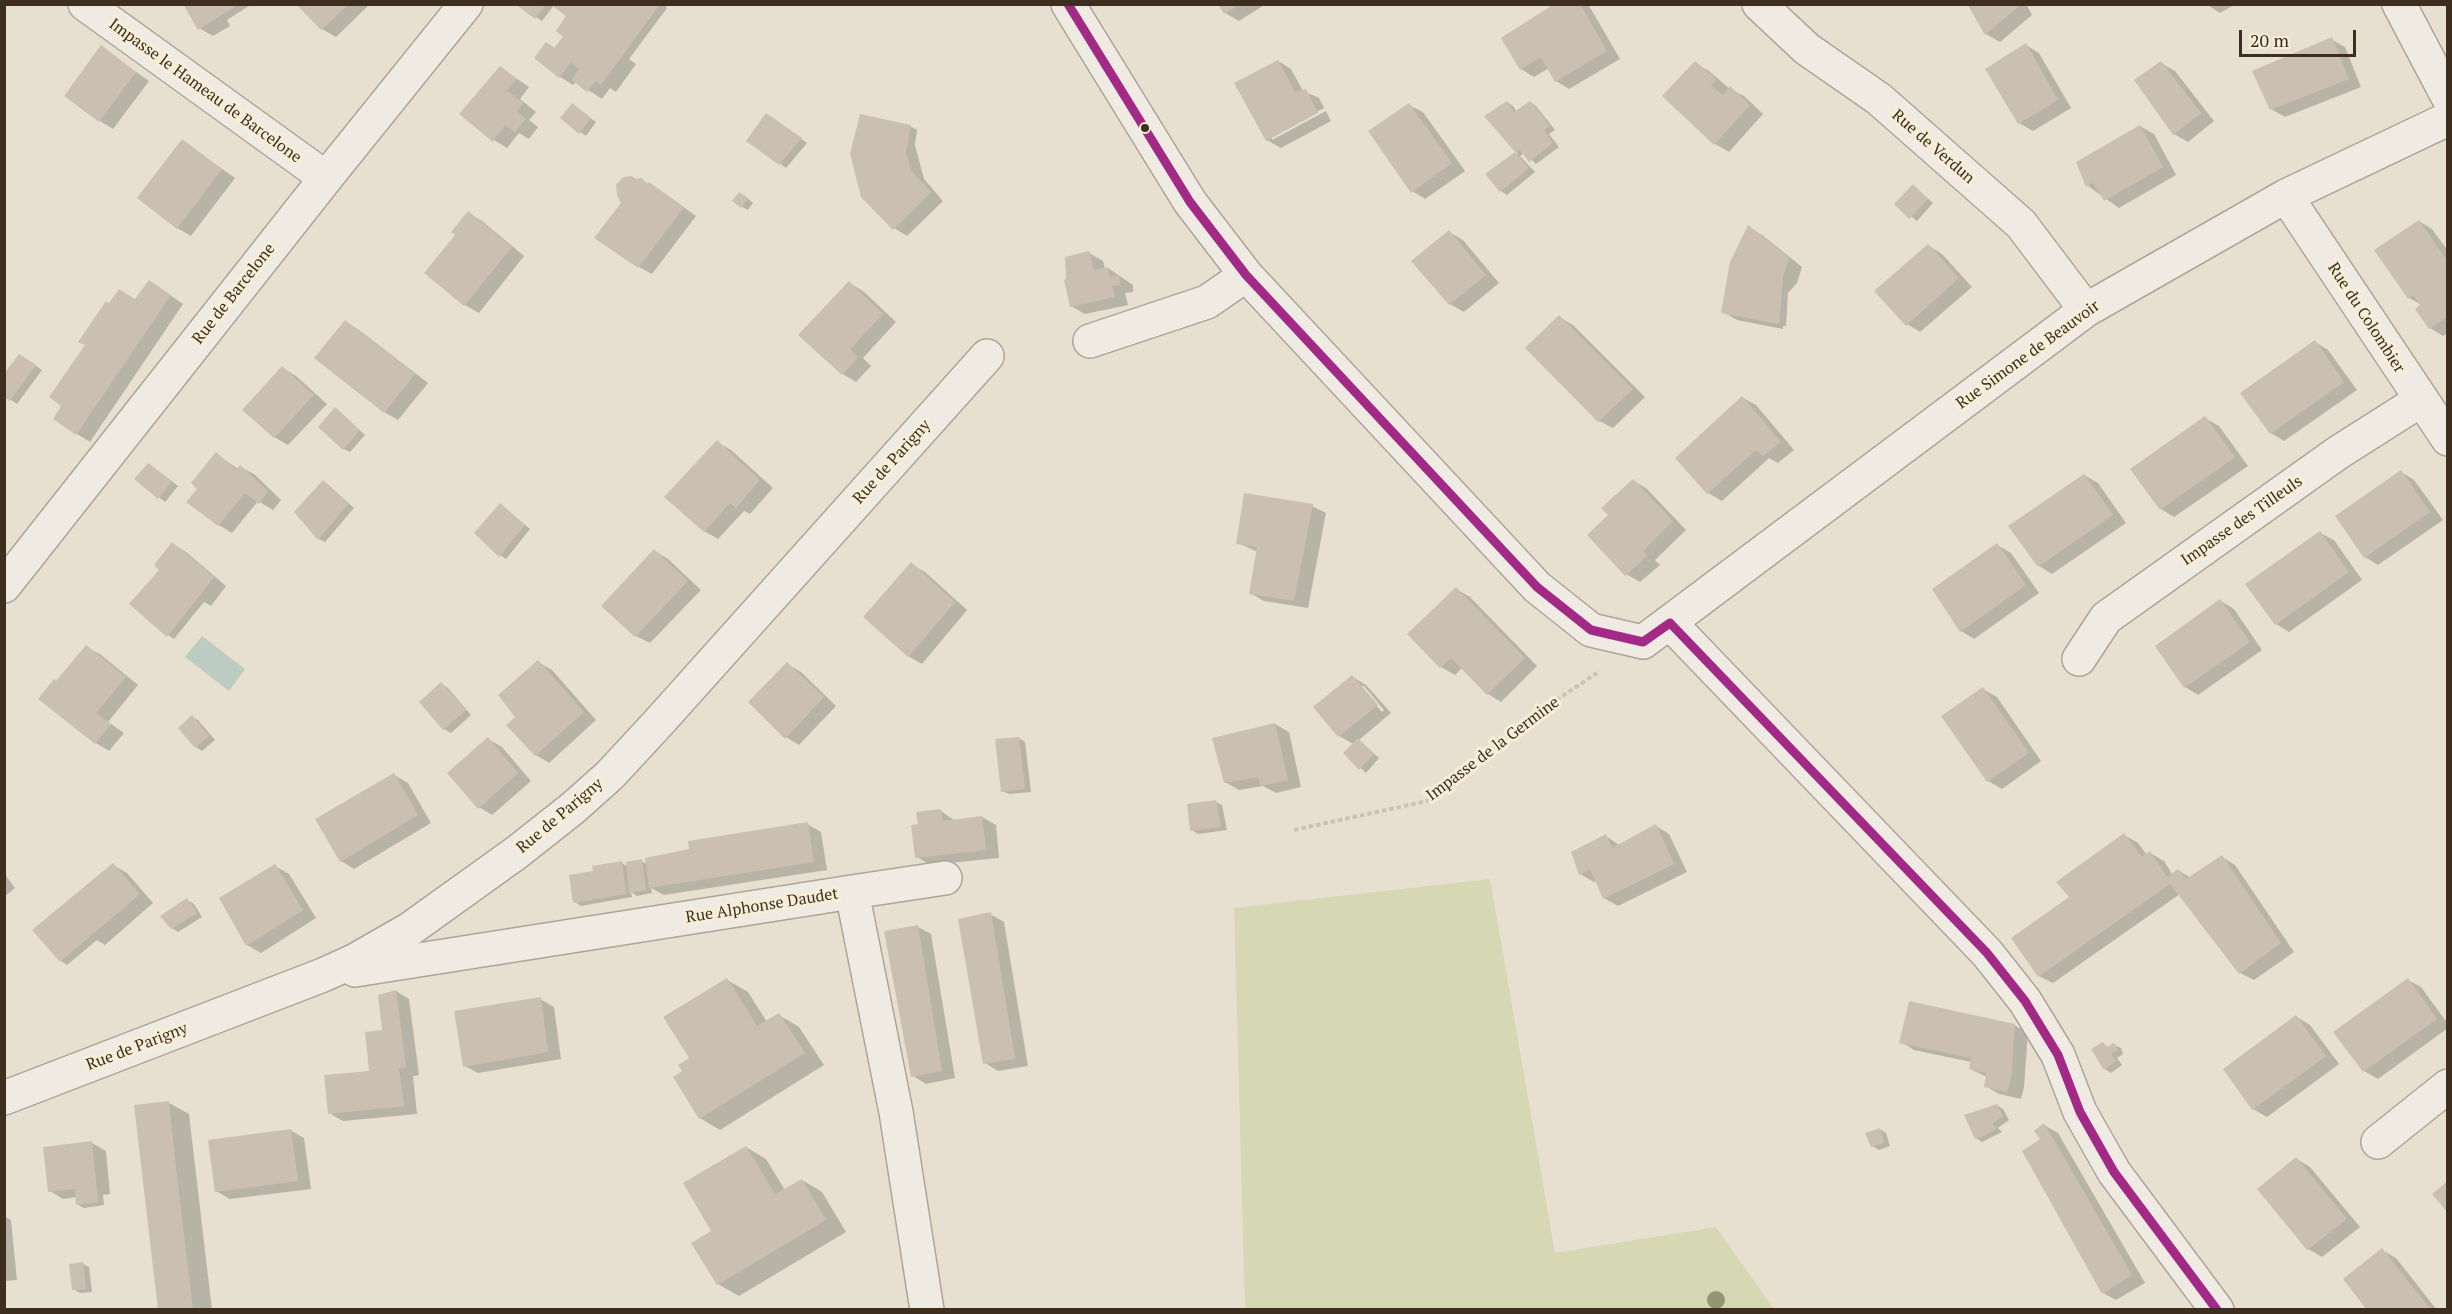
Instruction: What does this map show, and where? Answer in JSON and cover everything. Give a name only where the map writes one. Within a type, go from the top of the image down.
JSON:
[{"type":"street","name":"Impasse le Hameau de Barcelone","points":[[84,4],[326,178]]},
{"type":"street","name":"Rue de Barcelone","points":[[4,586],[466,4]]},
{"type":"street","points":[[1068,4],[1190,202],[1246,275],[1537,587],[1591,630],[1643,642]]},
{"type":"street","name":"Rue de Verdun","points":[[1759,4],[1807,49],[1879,99],[2021,224],[2086,310]]},
{"type":"street","points":[[2399,4],[2448,97]]},
{"type":"street","name":"Rue Simone de Beauvoir","points":[[1643,642],[2086,310],[2286,196],[2448,119]]},
{"type":"street","name":"Rue du Colombier","points":[[2286,196],[2448,439]]},
{"type":"street","points":[[1090,341],[1207,302],[1246,275]]},
{"type":"street","name":"Rue de Parigny","points":[[4,1098],[323,975],[386,944],[432,914],[524,846],[573,808],[660,721],[987,356]]},
{"type":"street","name":"Impasse des Tilleuls","points":[[2079,659],[2106,618],[2339,452],[2421,400]]},
{"type":"street","points":[[1670,623],[1987,953],[2025,1001],[2058,1055],[2080,1112],[2114,1172],[2217,1310]]},
{"type":"street","points":[[852,892],[945,878]]},
{"type":"street","name":"Rue Alphonse Daudet","points":[[323,975],[852,892],[896,1112],[927,1310]]},
{"type":"street","points":[[2378,1142],[2448,1086]]},
{"type":"path","name":"Impasse de la Germine","points":[[1294,830],[1427,801],[1531,717],[1643,642]]},
{"type":"green space","points":[[1490,879],[1555,1253],[1716,1227],[1774,1309],[1245,1309],[1234,908]]},
{"type":"shaded area","points":[[202,636],[245,669],[229,691],[185,657]]},
{"type":"building","points":[[183,4],[239,4],[198,30]]},
{"type":"building","points":[[296,4],[349,4],[321,30]]},
{"type":"building","points":[[515,4],[546,4],[535,19]]},
{"type":"building","points":[[550,4],[660,4],[601,85],[596,81],[587,92],[572,80],[579,69],[571,62],[559,78],[534,58],[546,42],[554,48],[563,37],[556,31],[566,16]]},
{"type":"building","points":[[1218,4],[1240,4],[1224,14]]},
{"type":"building","points":[[1554,4],[1580,4],[1607,51],[1555,82],[1541,57],[1520,70],[1501,38]]},
{"type":"building","points":[[1967,4],[2018,4],[2019,6],[1985,35]]},
{"type":"building","points":[[2332,37],[2349,79],[2270,110],[2252,71]]},
{"type":"building","points":[[2026,43],[2058,100],[2018,124],[1985,69]]},
{"type":"building","points":[[101,45],[136,72],[99,122],[64,96]]},
{"type":"building","points":[[1278,60],[1295,92],[1306,89],[1318,113],[1266,141],[1234,83]]},
{"type":"building","points":[[1695,61],[1716,79],[1711,85],[1723,95],[1730,86],[1750,105],[1714,145],[1662,96]]},
{"type":"building","points":[[2161,61],[2201,113],[2173,135],[2134,80]]},
{"type":"building","points":[[500,66],[517,79],[507,90],[523,103],[517,111],[526,119],[515,132],[505,125],[493,142],[459,114]]},
{"type":"building","points":[[1507,101],[1514,112],[1530,101],[1550,126],[1544,130],[1553,143],[1529,162],[1519,149],[1515,152],[1484,116]]},
{"type":"building","points":[[572,103],[591,118],[579,134],[560,118]]},
{"type":"building","points":[[1409,103],[1452,163],[1411,193],[1368,131]]},
{"type":"building","points":[[766,113],[802,138],[779,165],[746,141]]},
{"type":"building","points":[[860,114],[911,125],[906,152],[911,170],[931,192],[893,230],[861,197],[850,154]]},
{"type":"building","points":[[2140,125],[2163,167],[2104,201],[2093,183],[2086,187],[2076,162]]},
{"type":"building","points":[[182,139],[222,169],[177,229],[137,198]]},
{"type":"building","points":[[1515,152],[1529,168],[1500,192],[1485,174]]},
{"type":"building","points":[[632,176],[649,182],[684,207],[638,268],[594,238],[621,203],[616,185],[623,177]]},
{"type":"building","points":[[1913,184],[1928,199],[1909,219],[1894,204]]},
{"type":"building","points":[[739,192],[748,198],[741,208],[732,201]]},
{"type":"building","points":[[468,211],[512,247],[464,306],[424,273],[455,235],[451,232]]},
{"type":"building","points":[[2419,220],[2448,262],[2448,316],[2429,329],[2415,309],[2420,305],[2413,295],[2408,299],[2374,250]]},
{"type":"building","points":[[1748,225],[1789,258],[1783,276],[1779,324],[1721,313],[1730,262]]},
{"type":"building","points":[[1449,230],[1486,275],[1449,305],[1411,261]]},
{"type":"building","points":[[1928,244],[1959,278],[1906,326],[1874,291]]},
{"type":"building","points":[[1089,251],[1094,270],[1108,267],[1110,277],[1119,276],[1120,285],[1112,286],[1115,297],[1070,307],[1064,280],[1066,279],[1065,257]]},
{"type":"building","points":[[149,280],[171,295],[76,435],[53,419],[61,406],[49,397],[85,345],[78,342],[106,301],[109,303],[119,289],[135,299]]},
{"type":"building","points":[[849,281],[883,314],[850,349],[858,357],[842,375],[798,335]]},
{"type":"building","points":[[1559,315],[1633,389],[1598,422],[1525,348]]},
{"type":"building","points":[[345,320],[415,374],[384,413],[314,358]]},
{"type":"building","points":[[2315,340],[2344,382],[2270,434],[2240,393]]},
{"type":"building","points":[[19,354],[36,365],[10,401],[4,397],[4,374]]},
{"type":"building","points":[[282,366],[314,395],[274,438],[242,410]]},
{"type":"building","points":[[1742,396],[1781,442],[1763,456],[1756,450],[1707,494],[1675,458]]},
{"type":"building","points":[[335,407],[360,430],[343,450],[318,427]]},
{"type":"building","points":[[2205,416],[2235,457],[2160,510],[2130,469]]},
{"type":"building","points":[[717,440],[760,480],[736,508],[730,503],[704,532],[664,497]]},
{"type":"building","points":[[216,452],[236,470],[240,465],[268,491],[259,504],[245,493],[218,526],[186,502],[197,489],[191,483]]},
{"type":"building","points":[[148,463],[172,481],[158,499],[134,479]]},
{"type":"building","points":[[2401,470],[2430,512],[2364,558],[2335,516]]},
{"type":"building","points":[[2084,474],[2113,515],[2038,567],[2008,526]]},
{"type":"building","points":[[1633,479],[1673,521],[1643,551],[1647,556],[1625,576],[1587,535],[1608,515],[1601,508]]},
{"type":"building","points":[[323,480],[349,503],[318,540],[294,512]]},
{"type":"building","points":[[1244,493],[1313,504],[1294,601],[1249,594],[1257,547],[1236,544]]},
{"type":"building","points":[[500,503],[525,525],[499,557],[474,533]]},
{"type":"building","points":[[2320,531],[2349,572],[2275,625],[2245,584]]},
{"type":"building","points":[[172,542],[214,577],[167,637],[129,604],[159,570],[154,565]]},
{"type":"building","points":[[1997,543],[2026,585],[1960,632],[1932,589]]},
{"type":"building","points":[[654,549],[688,581],[635,637],[601,606]]},
{"type":"building","points":[[911,562],[955,602],[908,657],[863,617]]},
{"type":"building","points":[[1456,587],[1525,658],[1487,695],[1451,658],[1440,668],[1407,634]]},
{"type":"building","points":[[2220,599],[2250,642],[2184,688],[2155,646]]},
{"type":"building","points":[[86,645],[126,677],[96,713],[111,724],[95,744],[38,699]]},
{"type":"building","points":[[538,660],[584,712],[535,756],[506,725],[515,717],[498,695]]},
{"type":"building","points":[[787,662],[824,697],[785,739],[748,702]]},
{"type":"building","points":[[1352,675],[1378,705],[1338,737],[1313,707]]},
{"type":"building","points":[[441,682],[466,710],[443,730],[419,702]]},
{"type":"building","points":[[1983,687],[2029,753],[1987,782],[1941,716]]},
{"type":"building","points":[[192,715],[209,736],[195,748],[178,728]]},
{"type":"building","points":[[1275,723],[1288,780],[1261,786],[1258,777],[1224,783],[1212,738]]},
{"type":"building","points":[[488,737],[518,773],[478,809],[447,773]]},
{"type":"building","points":[[1019,737],[1025,789],[1001,792],[995,739]]},
{"type":"building","points":[[1358,738],[1374,754],[1359,770],[1343,753]]},
{"type":"building","points":[[394,773],[418,815],[340,862],[315,819]]},
{"type":"building","points":[[1216,800],[1221,827],[1190,831],[1187,804]]},
{"type":"building","points":[[941,809],[943,821],[982,816],[986,850],[915,858],[911,825],[918,824],[916,812]]},
{"type":"building","points":[[808,822],[814,862],[649,888],[645,858],[689,849],[688,841]]},
{"type":"building","points":[[1656,824],[1674,864],[1603,899],[1590,869],[1579,875],[1571,852],[1606,834],[1612,848]]},
{"type":"building","points":[[2124,833],[2142,857],[2150,851],[2167,877],[2178,869],[2186,879],[2222,855],[2281,943],[2239,974],[2170,884],[2038,977],[2011,938],[2069,897],[2056,882]]},
{"type":"building","points":[[642,859],[646,890],[629,893],[626,862]]},
{"type":"building","points":[[622,861],[626,894],[573,903],[569,875],[593,871],[592,866]]},
{"type":"building","points":[[113,863],[140,894],[60,962],[32,930]]},
{"type":"building","points":[[275,864],[303,910],[246,946],[219,898]]},
{"type":"building","points":[[187,898],[197,913],[171,929],[160,916]]},
{"type":"building","points":[[991,912],[1015,1059],[983,1064],[958,919]]},
{"type":"building","points":[[918,925],[942,1071],[911,1077],[884,931]]},
{"type":"building","points":[[727,978],[757,1026],[779,1013],[805,1053],[699,1119],[673,1077],[682,1071],[678,1065],[689,1058],[663,1017]]},
{"type":"building","points":[[2408,978],[2437,1019],[2363,1072],[2333,1032]]},
{"type":"building","points":[[396,990],[406,1067],[399,1068],[404,1106],[328,1114],[324,1075],[369,1071],[365,1032],[382,1030],[378,995]]},
{"type":"building","points":[[541,997],[548,1052],[463,1067],[454,1011]]},
{"type":"building","points":[[1909,1001],[2015,1024],[2011,1079],[2007,1092],[1984,1087],[1986,1073],[1969,1069],[1971,1058],[1899,1043]]},
{"type":"building","points":[[2296,1015],[2326,1056],[2252,1110],[2223,1069]]},
{"type":"building","points":[[2103,1042],[2107,1047],[2114,1043],[2118,1050],[2111,1054],[2116,1061],[2104,1070],[2091,1049]]},
{"type":"building","points":[[169,1101],[193,1310],[158,1310],[134,1105]]},
{"type":"building","points":[[1997,1104],[2003,1116],[1992,1124],[1997,1128],[1975,1139],[1964,1115]]},
{"type":"building","points":[[2044,1123],[2132,1275],[2102,1294],[2022,1151],[2040,1139],[2034,1131]]},
{"type":"building","points":[[1880,1128],[1884,1143],[1871,1147],[1865,1133]]},
{"type":"building","points":[[291,1129],[298,1181],[215,1192],[208,1140]]},
{"type":"building","points":[[92,1141],[98,1202],[76,1205],[75,1189],[48,1192],[43,1147]]},
{"type":"building","points":[[746,1146],[775,1194],[802,1179],[826,1220],[717,1285],[691,1243],[711,1231],[683,1183]]},
{"type":"building","points":[[2296,1157],[2347,1219],[2307,1250],[2257,1189]]},
{"type":"building","points":[[2448,1181],[2448,1213],[2432,1194]]},
{"type":"building","points":[[2382,1248],[2431,1310],[2367,1310],[2343,1279]]},
{"type":"building","points":[[83,1262],[86,1289],[72,1290],[69,1264]]},
{"type":"transit line","points":[[1068,4],[1190,202],[1246,275],[1537,587],[1591,630],[1643,642],[1670,623]]},
{"type":"transit line","points":[[1670,623],[1987,953],[2025,1001],[2058,1055],[2080,1112],[2114,1172],[2217,1310]]}]
